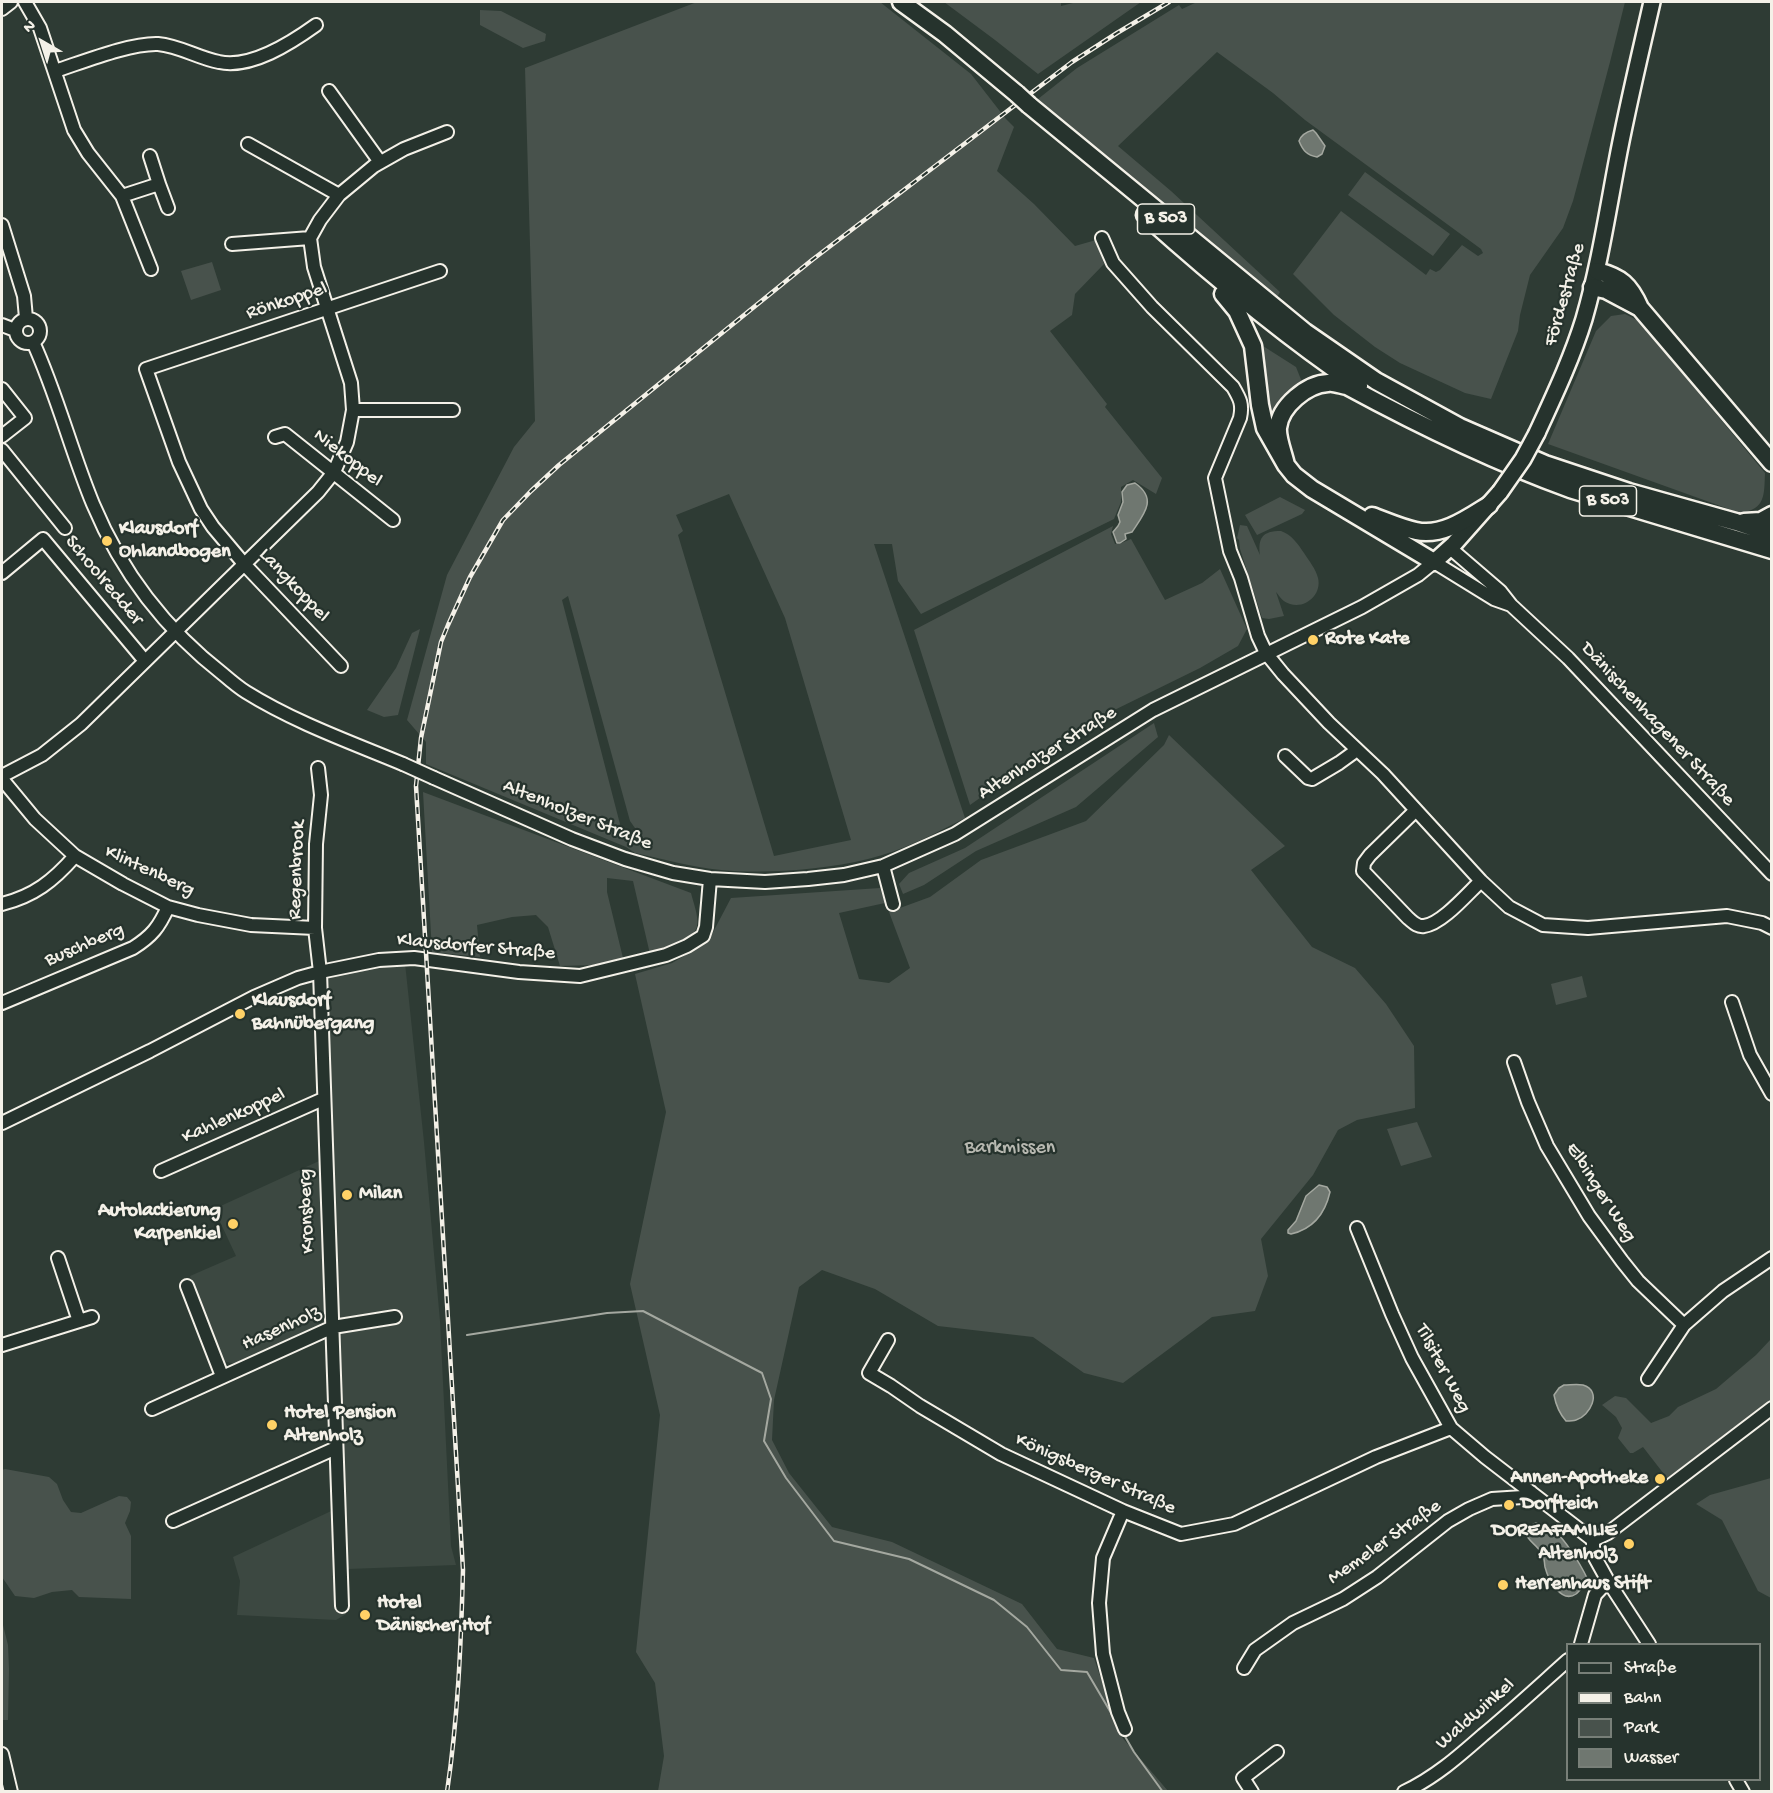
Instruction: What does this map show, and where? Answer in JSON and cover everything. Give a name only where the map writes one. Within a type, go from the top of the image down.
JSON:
[{"type":"highway","name":"B 503","points":[[902,2],[953,40],[1305,332],[1376,381],[1460,427],[1545,464],[1629,492],[1772,534]]},
{"type":"highway","name":"B 503","points":[[1023,100],[1126,198],[1239,298],[1313,355],[1366,390],[1450,438],[1570,489],[1772,550]]},
{"type":"highway","points":[[1198,263],[1238,311],[1252,346],[1260,405],[1266,428],[1286,465],[1294,475],[1312,489],[1434,562]]},
{"type":"highway","points":[[1594,279],[1611,275],[1623,282],[1633,293],[1640,308],[1772,463]]},
{"type":"highway","points":[[1286,465],[1278,428],[1283,413],[1294,398],[1308,389],[1328,383],[1347,386],[1450,438]]},
{"type":"highway","points":[[1337,503],[1417,532],[1440,531],[1459,523],[1495,499]]},
{"type":"highway","points":[[1736,522],[1761,521],[1772,515]]},
{"type":"highway","points":[[1417,532],[1427,543],[1434,562]]},
{"type":"main road","name":"Fördestraße","points":[[1434,562],[1495,499],[1523,459],[1565,371],[1584,320],[1594,279],[1617,161],[1653,2]]},
{"type":"street","points":[[2,9],[11,2]]},
{"type":"street","points":[[25,2],[40,28],[74,130],[88,153],[122,196],[151,269]]},
{"type":"street","points":[[56,71],[138,45],[157,44],[177,47],[219,62],[236,64],[255,59],[291,42],[316,25]]},
{"type":"street","points":[[329,91],[380,162]]},
{"type":"street","points":[[2,778],[42,755],[81,724],[245,565],[318,492],[334,472],[347,442],[353,410],[351,384],[314,267],[310,238],[339,195],[380,162],[404,149],[447,132]]},
{"type":"street","points":[[248,144],[339,195]]},
{"type":"street","points":[[150,156],[168,208]]},
{"type":"street","points":[[122,196],[159,184]]},
{"type":"street","points":[[2,225],[24,296],[26,318]]},
{"type":"street","points":[[232,244],[310,238]]},
{"type":"street","points":[[1102,238],[1113,263],[1152,307],[1233,387],[1240,399],[1242,408],[1240,418],[1215,477],[1230,551],[1241,578],[1258,636],[1266,653],[1329,723],[1383,774],[1481,881],[1509,907],[1543,925],[1588,928],[1727,916],[1762,923],[1772,928]]},
{"type":"street","name":"Rönkoppel","points":[[146,369],[440,271]]},
{"type":"street","points":[[26,318],[34,320],[39,327],[39,336],[29,343],[21,341],[15,330],[21,320],[26,318]]},
{"type":"street","points":[[2,326],[15,330]]},
{"type":"street","name":"Altenholzer Straße","points":[[33,342],[48,375],[78,465],[110,540],[138,586],[176,631],[214,667],[245,691],[302,721],[572,839],[625,859],[673,873],[710,879],[765,882],[808,879],[844,875],[883,866],[955,834],[1153,711],[1362,607],[1418,575],[1434,562]]},
{"type":"street","name":"Langkoppel","points":[[146,369],[179,462],[201,509],[245,565],[341,666]]},
{"type":"street","points":[[2,389],[25,418],[2,436]]},
{"type":"street","points":[[353,410],[453,410]]},
{"type":"street","name":"Niekoppel","points":[[275,437],[285,434],[393,520]]},
{"type":"street","points":[[2,450],[65,528]]},
{"type":"street","name":"Schoolredder","points":[[2,573],[43,539],[145,661]]},
{"type":"street","name":"Dänischenhagener Straße","points":[[1450,548],[1500,591],[1511,605],[1568,658],[1772,874]]},
{"type":"street","name":"Dänischenhagener Straße","points":[[1434,562],[1494,599],[1511,605]]},
{"type":"street","points":[[1285,756],[1308,778],[1312,779],[1357,750]]},
{"type":"street","name":"Regenbrook","points":[[318,768],[321,795],[316,844],[315,928],[320,972]]},
{"type":"street","name":"Klintenberg","points":[[2,778],[35,819],[75,856],[168,907],[251,925],[315,928]]},
{"type":"street","points":[[1416,810],[1370,855],[1364,863],[1363,871],[1408,918],[1422,926],[1432,924],[1443,916],[1481,881]]},
{"type":"street","points":[[2,904],[36,891],[57,877],[75,856]]},
{"type":"street","points":[[883,866],[893,904]]},
{"type":"street","name":"Klausdorfer Straße","points":[[2,1123],[254,997],[298,978],[320,972],[379,960],[414,958],[519,972],[580,976],[666,955],[703,936],[706,927],[710,879]]},
{"type":"street","name":"Buschberg","points":[[2,1003],[133,948],[148,939],[168,907]]},
{"type":"street","name":"Kronsberg","points":[[320,972],[342,1606]]},
{"type":"street","points":[[1732,1002],[1750,1055],[1772,1094]]},
{"type":"street","name":"Elbinger Weg","points":[[1515,1062],[1528,1102],[1547,1146],[1589,1216],[1638,1281],[1684,1325]]},
{"type":"street","name":"Kahlenkoppel","points":[[161,1171],[323,1099]]},
{"type":"street","name":"Tilsiter Weg","points":[[1357,1228],[1412,1358],[1451,1428],[1593,1540]]},
{"type":"street","points":[[58,1258],[78,1321]]},
{"type":"street","points":[[1648,1379],[1684,1325],[1723,1291],[1772,1258]]},
{"type":"street","points":[[187,1286],[222,1376]]},
{"type":"street","points":[[2,1345],[92,1317]]},
{"type":"street","name":"Hasenholz","points":[[152,1409],[333,1327],[395,1317]]},
{"type":"street","name":"Königsberger Straße","points":[[888,1340],[869,1373],[1001,1454],[1123,1511],[1180,1534],[1234,1524],[1376,1457],[1451,1428]]},
{"type":"street","points":[[1648,1643],[1593,1554],[1593,1540],[1608,1533],[1772,1408]]},
{"type":"street","points":[[173,1521],[336,1448]]},
{"type":"street","name":"Memeler Straße","points":[[1244,1668],[1255,1650],[1293,1623],[1343,1599],[1377,1578],[1448,1521],[1492,1499],[1522,1497],[1530,1492]]},
{"type":"street","points":[[1123,1511],[1103,1558],[1099,1603],[1103,1654],[1118,1712],[1125,1729]]},
{"type":"street","points":[[1581,1643],[1595,1595],[1608,1581]]},
{"type":"street","name":"Waldwinkel","points":[[1404,1791],[1419,1785],[1444,1769],[1566,1662]]},
{"type":"street","points":[[1252,1791],[1243,1778],[1277,1752]]},
{"type":"street","points":[[2,1754],[11,1791]]},
{"type":"shaded area","points":[[405,963],[440,1321],[451,1546],[456,1565],[348,1569],[346,1614],[336,1620],[237,1615],[240,1581],[233,1557],[344,1505],[340,1316],[236,1364],[222,1361],[190,1276],[236,1256],[214,1209],[330,1156],[326,981],[333,973]]},
{"type":"green space","points":[[697,2],[880,2],[971,74],[1014,127],[997,171],[1034,204],[1075,246],[1096,240],[1104,264],[1075,294],[1072,315],[1050,331],[1107,404],[1105,407],[1162,478],[1156,494],[1133,480],[1121,487],[1121,502],[1114,519],[921,614],[898,581],[892,544],[874,544],[965,818],[905,847],[881,856],[850,863],[776,871],[721,870],[635,853],[626,847],[426,764],[426,742],[407,720],[447,575],[514,447],[535,421],[525,68]],"holes":[[[729,494],[785,618],[851,840],[774,856],[678,535],[683,531],[676,515]],[[568,596],[630,821],[642,838],[631,835],[621,828],[562,600]]]},
{"type":"green space","points":[[944,2],[1061,2],[1061,6],[1073,2],[1141,2],[1038,74]]},
{"type":"green space","points":[[1197,2],[1625,2],[1573,201],[1563,228],[1530,275],[1518,331],[1491,399],[1465,393],[1400,363],[1334,315],[1293,274],[1341,211],[1426,275],[1430,269],[1436,272],[1440,270],[1462,245],[1478,256],[1483,253],[1481,249],[1305,120],[1217,52],[1118,146],[1171,191],[1280,292],[1275,301],[1104,159],[1038,99],[1077,68],[1179,5],[1182,9]]},
{"type":"green space","points":[[480,10],[501,11],[546,34],[545,41],[523,48],[480,25]]},
{"type":"green space","points":[[1365,172],[1450,234],[1433,256],[1348,195]]},
{"type":"green space","points":[[212,262],[221,290],[191,300],[181,271]]},
{"type":"green space","points":[[1625,314],[1639,321],[1765,473],[1764,494],[1755,508],[1740,513],[1548,444],[1596,331],[1611,316]]},
{"type":"green space","points":[[1263,346],[1296,367],[1302,382],[1284,396],[1272,419]]},
{"type":"green space","points":[[1280,497],[1305,510],[1302,514],[1257,535],[1245,515]]},
{"type":"green space","points":[[1240,525],[1247,526],[1260,555],[1261,540],[1269,532],[1281,531],[1294,540],[1316,571],[1319,584],[1312,599],[1302,604],[1290,604],[1276,592],[1284,616],[1262,618],[1237,538]]},
{"type":"green space","points":[[1113,526],[1111,534],[1115,544],[1131,539],[1165,600],[1202,583],[1220,569],[1247,629],[1238,646],[1200,668],[1092,721],[970,805],[914,630]]},
{"type":"green space","points":[[420,629],[398,715],[384,717],[367,710],[396,668],[412,633]]},
{"type":"green space","points":[[1154,723],[1158,737],[1076,807],[976,851],[924,885],[903,894],[899,884],[909,873],[965,848]]},
{"type":"green space","name":"Barkmissen","points":[[1169,735],[1285,846],[1251,870],[1312,947],[1355,968],[1386,1004],[1414,1046],[1415,1108],[1357,1120],[1338,1130],[1313,1175],[1261,1239],[1268,1276],[1255,1311],[1212,1317],[1123,1383],[1084,1373],[1033,1337],[938,1326],[875,1289],[822,1270],[799,1287],[774,1400],[772,1440],[789,1473],[832,1527],[892,1542],[1022,1604],[1057,1649],[1094,1658],[1120,1735],[1168,1791],[658,1791],[664,1756],[655,1683],[636,1652],[660,1415],[630,1284],[666,1112],[635,974],[672,963],[691,952],[711,936],[731,898],[880,888],[885,903],[839,913],[859,979],[889,983],[910,968],[889,912],[930,897],[981,860],[1086,821],[1164,745]]},
{"type":"green space","points":[[423,792],[691,893],[697,918],[695,931],[684,940],[650,954],[633,881],[607,878],[607,892],[623,958],[594,965],[560,966],[548,927],[536,915],[512,917],[477,925],[480,957],[432,952]]},
{"type":"green space","points":[[1582,976],[1587,997],[1556,1005],[1551,984]]},
{"type":"green space","points":[[1417,1122],[1432,1157],[1401,1166],[1387,1129]]},
{"type":"green space","points":[[1771,1339],[1771,1400],[1667,1478],[1643,1447],[1630,1453],[1618,1438],[1622,1428],[1616,1417],[1602,1405],[1615,1396],[1626,1398],[1651,1423],[1669,1416],[1678,1407],[1716,1389]]},
{"type":"green space","points":[[2,1470],[49,1477],[57,1484],[71,1512],[81,1513],[119,1496],[127,1497],[131,1502],[125,1523],[131,1536],[131,1599],[79,1597],[72,1590],[52,1592],[34,1598],[15,1596],[2,1577]]},
{"type":"green space","points":[[1772,1478],[1771,1598],[1758,1591],[1722,1520],[1696,1504],[1710,1495]]},
{"type":"green space","points":[[2,1621],[8,1645],[8,1720],[2,1720]]},
{"type":"water","points":[[1313,130],[1325,146],[1322,154],[1317,157],[1306,152],[1299,141],[1304,134]]},
{"type":"water","points":[[1135,483],[1146,495],[1147,507],[1132,532],[1125,534],[1126,539],[1117,543],[1113,532],[1120,522],[1118,515],[1123,502],[1122,492],[1127,485]]},
{"type":"water","points":[[1319,1185],[1327,1187],[1330,1192],[1321,1214],[1306,1228],[1299,1232],[1288,1233],[1296,1221],[1306,1196]]},
{"type":"water","points":[[1564,1385],[1583,1385],[1592,1392],[1590,1409],[1581,1418],[1566,1421],[1560,1412],[1554,1395]]},
{"type":"water","points":[[1536,1523],[1552,1528],[1581,1566],[1588,1580],[1576,1594],[1565,1596],[1552,1583],[1543,1556],[1525,1532],[1528,1527]]},
{"type":"waterway","points":[[467,1335],[607,1313],[643,1311],[762,1373],[771,1399],[764,1441],[786,1478],[834,1541],[909,1559],[994,1600],[1027,1627],[1061,1670],[1087,1672],[1114,1718]]},
{"type":"waterway","points":[[1123,1733],[1163,1792]]},
{"type":"railway","points":[[447,1792],[458,1681],[463,1570],[416,786],[421,738],[441,642],[470,577],[503,520],[559,465],[812,260],[1010,109],[1072,62],[1169,2]]},
{"type":"place","name":"Klausdorf Ohlandbogen","points":[[107,541]]},
{"type":"place","name":"Rote Kate","points":[[1313,640]]},
{"type":"place","name":"Klausdorf Bahnübergang","points":[[240,1014]]},
{"type":"place","name":"Milan","points":[[347,1195]]},
{"type":"place","name":"Autolackierung Karpenkiel","points":[[233,1224]]},
{"type":"place","name":"Hotel Pension Altenholz","points":[[272,1425]]},
{"type":"place","name":"Annen-Apotheke","points":[[1660,1479]]},
{"type":"place","name":"Dorfteich","points":[[1509,1505]]},
{"type":"place","name":"DOREAFAMILIE Altenholz","points":[[1629,1544]]},
{"type":"place","name":"Herrenhaus Stift","points":[[1503,1585]]},
{"type":"place","name":"Hotel Dänischer Hof","points":[[365,1615]]}]
